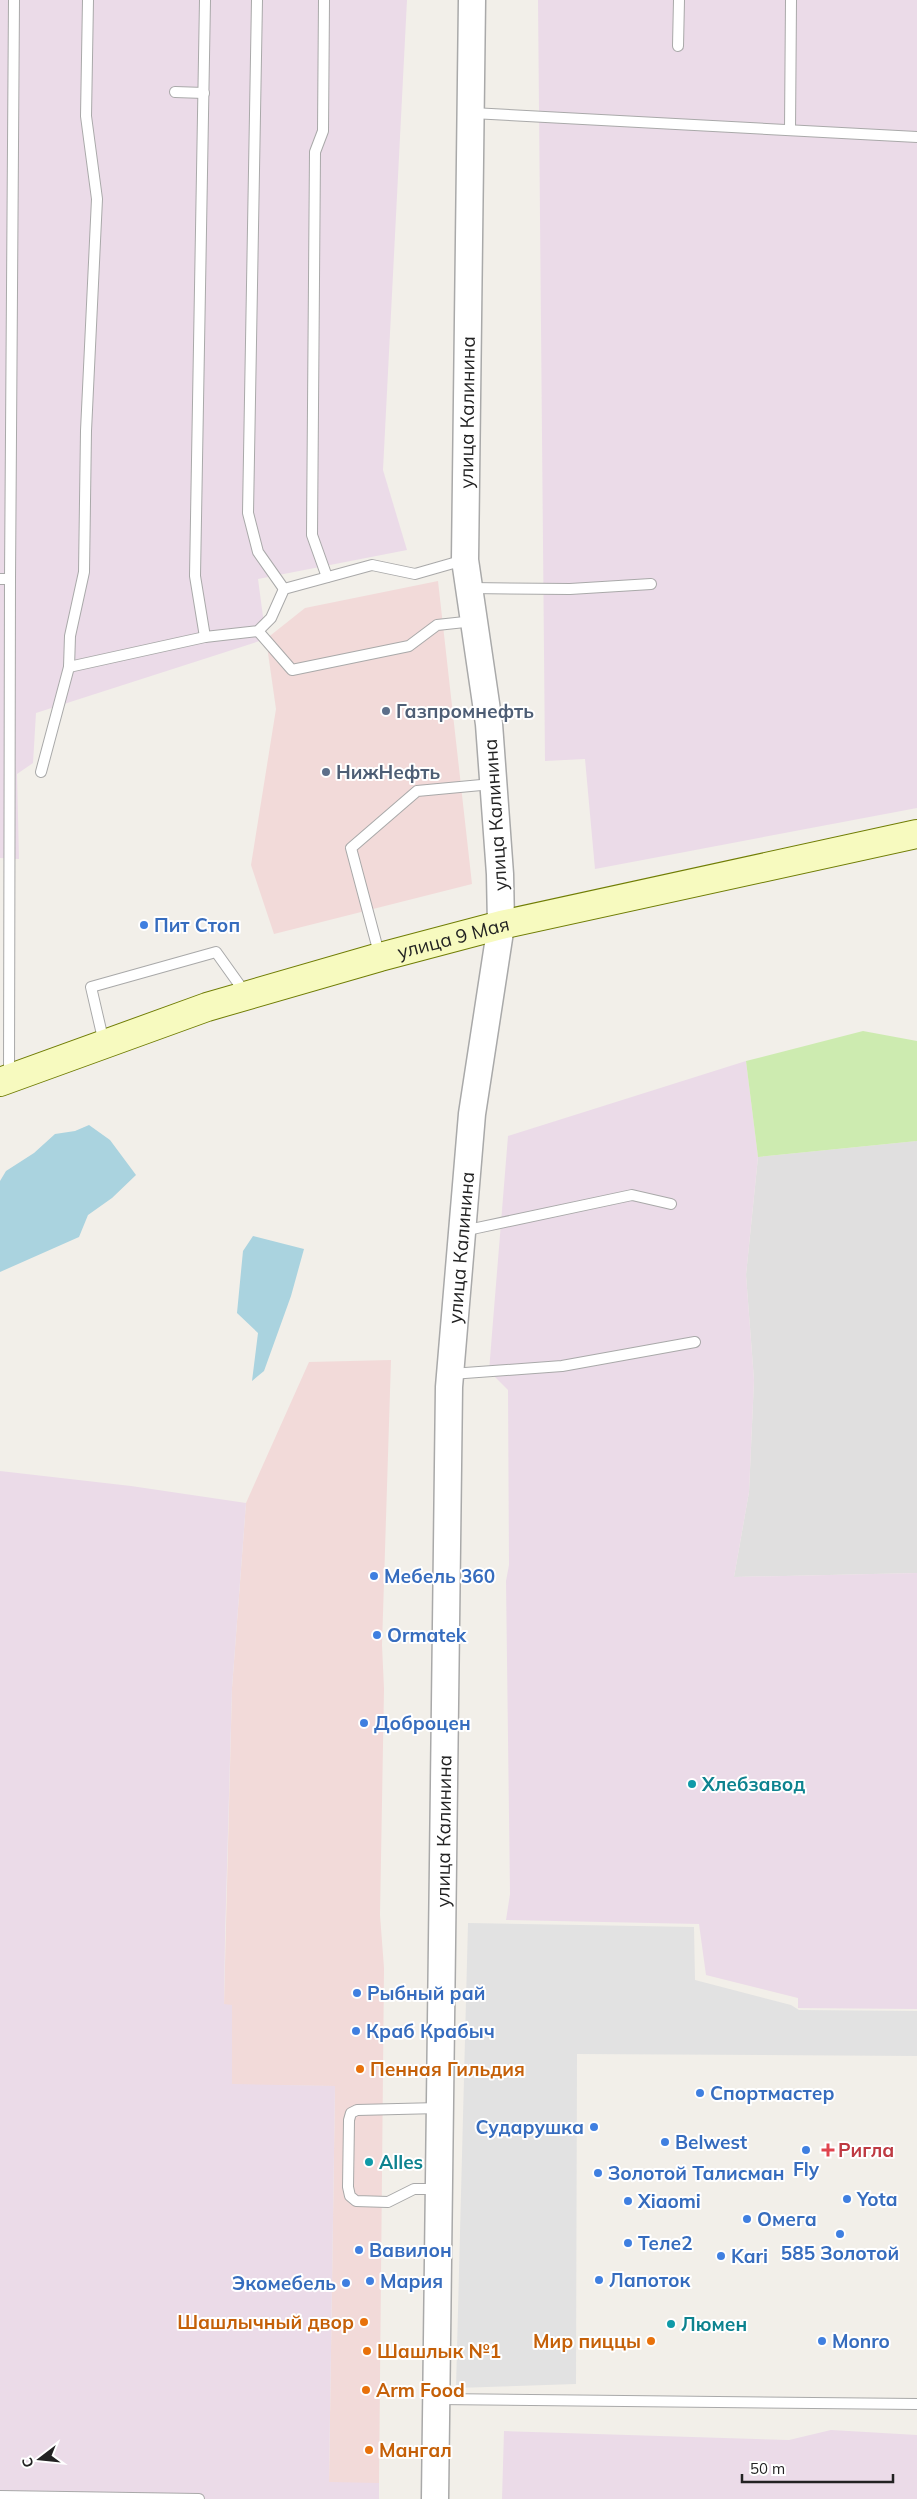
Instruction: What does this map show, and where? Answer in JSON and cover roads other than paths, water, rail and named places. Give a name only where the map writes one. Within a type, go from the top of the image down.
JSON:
[{"type":"main road","name":"улица 9 Мая","points":[[5,1080],[104,1043],[247,995],[380,957],[500,925],[917,834]]},
{"type":"street","name":"улица Калинина","points":[[435,2499],[450,1374],[472,1114],[500,925],[500,874],[489,724],[465,560],[472,0]]},
{"type":"lane","points":[[5,1080],[5,579],[14,0]]},
{"type":"lane","points":[[41,772],[69,667],[70,636],[84,572],[86,430],[97,198],[86,116],[88,0]]},
{"type":"lane","points":[[205,0],[195,576],[205,637]]},
{"type":"lane","points":[[257,0],[248,513],[258,552],[284,589]]},
{"type":"lane","points":[[324,0],[323,131],[315,152],[312,535],[327,577]]},
{"type":"lane","points":[[678,46],[679,0]]},
{"type":"lane","points":[[790,130],[792,0]]},
{"type":"lane","points":[[175,92],[204,93]]},
{"type":"lane","points":[[471,113],[917,137]]},
{"type":"lane","points":[[284,589],[372,564],[415,574],[465,560]]},
{"type":"lane","points":[[469,588],[570,590],[651,584]]},
{"type":"lane","points":[[69,667],[205,637],[258,631],[271,618],[284,589]]},
{"type":"lane","points":[[258,631],[292,670],[409,646],[437,625],[474,621]]},
{"type":"lane","points":[[380,957],[351,848],[417,791],[493,784]]},
{"type":"lane","points":[[104,1043],[91,987],[216,952],[247,995]]},
{"type":"lane","points":[[462,1231],[632,1195],[671,1204]]},
{"type":"lane","points":[[450,1374],[562,1366],[695,1342]]},
{"type":"lane","points":[[439,2189],[414,2189],[388,2202],[356,2202],[350,2196],[348,2187],[349,2120],[351,2113],[357,2110],[440,2108]]},
{"type":"lane","points":[[437,2399],[917,2404]]},
{"type":"lane","points":[[0,2496],[199,2499]]},
{"type":"water","points":[[89,1125],[110,1140],[136,1175],[112,1198],[88,1215],[79,1237],[0,1272],[0,1181],[6,1171],[34,1153],[55,1134],[75,1131]]},
{"type":"water","points":[[253,1236],[304,1249],[291,1296],[264,1371],[252,1381],[258,1333],[237,1313],[243,1251]]},
{"type":"place","name":"Газпромнефть","points":[[386,711]]},
{"type":"place","name":"НижНефть","points":[[326,772]]},
{"type":"place","name":"Пит Стоп","points":[[144,925]]},
{"type":"place","name":"Мебель 360","points":[[374,1576]]},
{"type":"place","name":"Ormatek","points":[[377,1635]]},
{"type":"place","name":"Доброцен","points":[[364,1723]]},
{"type":"place","name":"Хлебзавод","points":[[692,1784]]},
{"type":"place","name":"Рыбный рай","points":[[357,1993]]},
{"type":"place","name":"Краб Крабыч","points":[[356,2031]]},
{"type":"place","name":"Пенная Гильдия","points":[[360,2069]]},
{"type":"place","name":"Спортмастер","points":[[700,2093]]},
{"type":"place","name":"Сударушка","points":[[594,2127]]},
{"type":"place","name":"Belwest","points":[[665,2142]]},
{"type":"place","name":"Fly","points":[[806,2150]]},
{"type":"place","name":"Ригла","points":[[828,2150]]},
{"type":"place","name":"Alles","points":[[369,2162]]},
{"type":"place","name":"Золотой Талисман","points":[[598,2173]]},
{"type":"place","name":"Yota","points":[[847,2199]]},
{"type":"place","name":"Xiaomi","points":[[628,2201]]},
{"type":"place","name":"Омега","points":[[747,2219]]},
{"type":"place","name":"585 Золотой","points":[[840,2234]]},
{"type":"place","name":"Теле2","points":[[628,2243]]},
{"type":"place","name":"Вавилон","points":[[359,2250]]},
{"type":"place","name":"Kari","points":[[721,2256]]},
{"type":"place","name":"Лапоток","points":[[599,2280]]},
{"type":"place","name":"Мария","points":[[370,2281]]},
{"type":"place","name":"Экомебель","points":[[346,2283]]},
{"type":"place","name":"Шашлычный двор","points":[[364,2322]]},
{"type":"place","name":"Люмен","points":[[671,2324]]},
{"type":"place","name":"Мир пиццы","points":[[651,2341]]},
{"type":"place","name":"Monro","points":[[822,2341]]},
{"type":"place","name":"Шашлык №1","points":[[367,2351]]},
{"type":"place","name":"Arm Food","points":[[366,2390]]},
{"type":"place","name":"Мангал","points":[[369,2450]]}]
